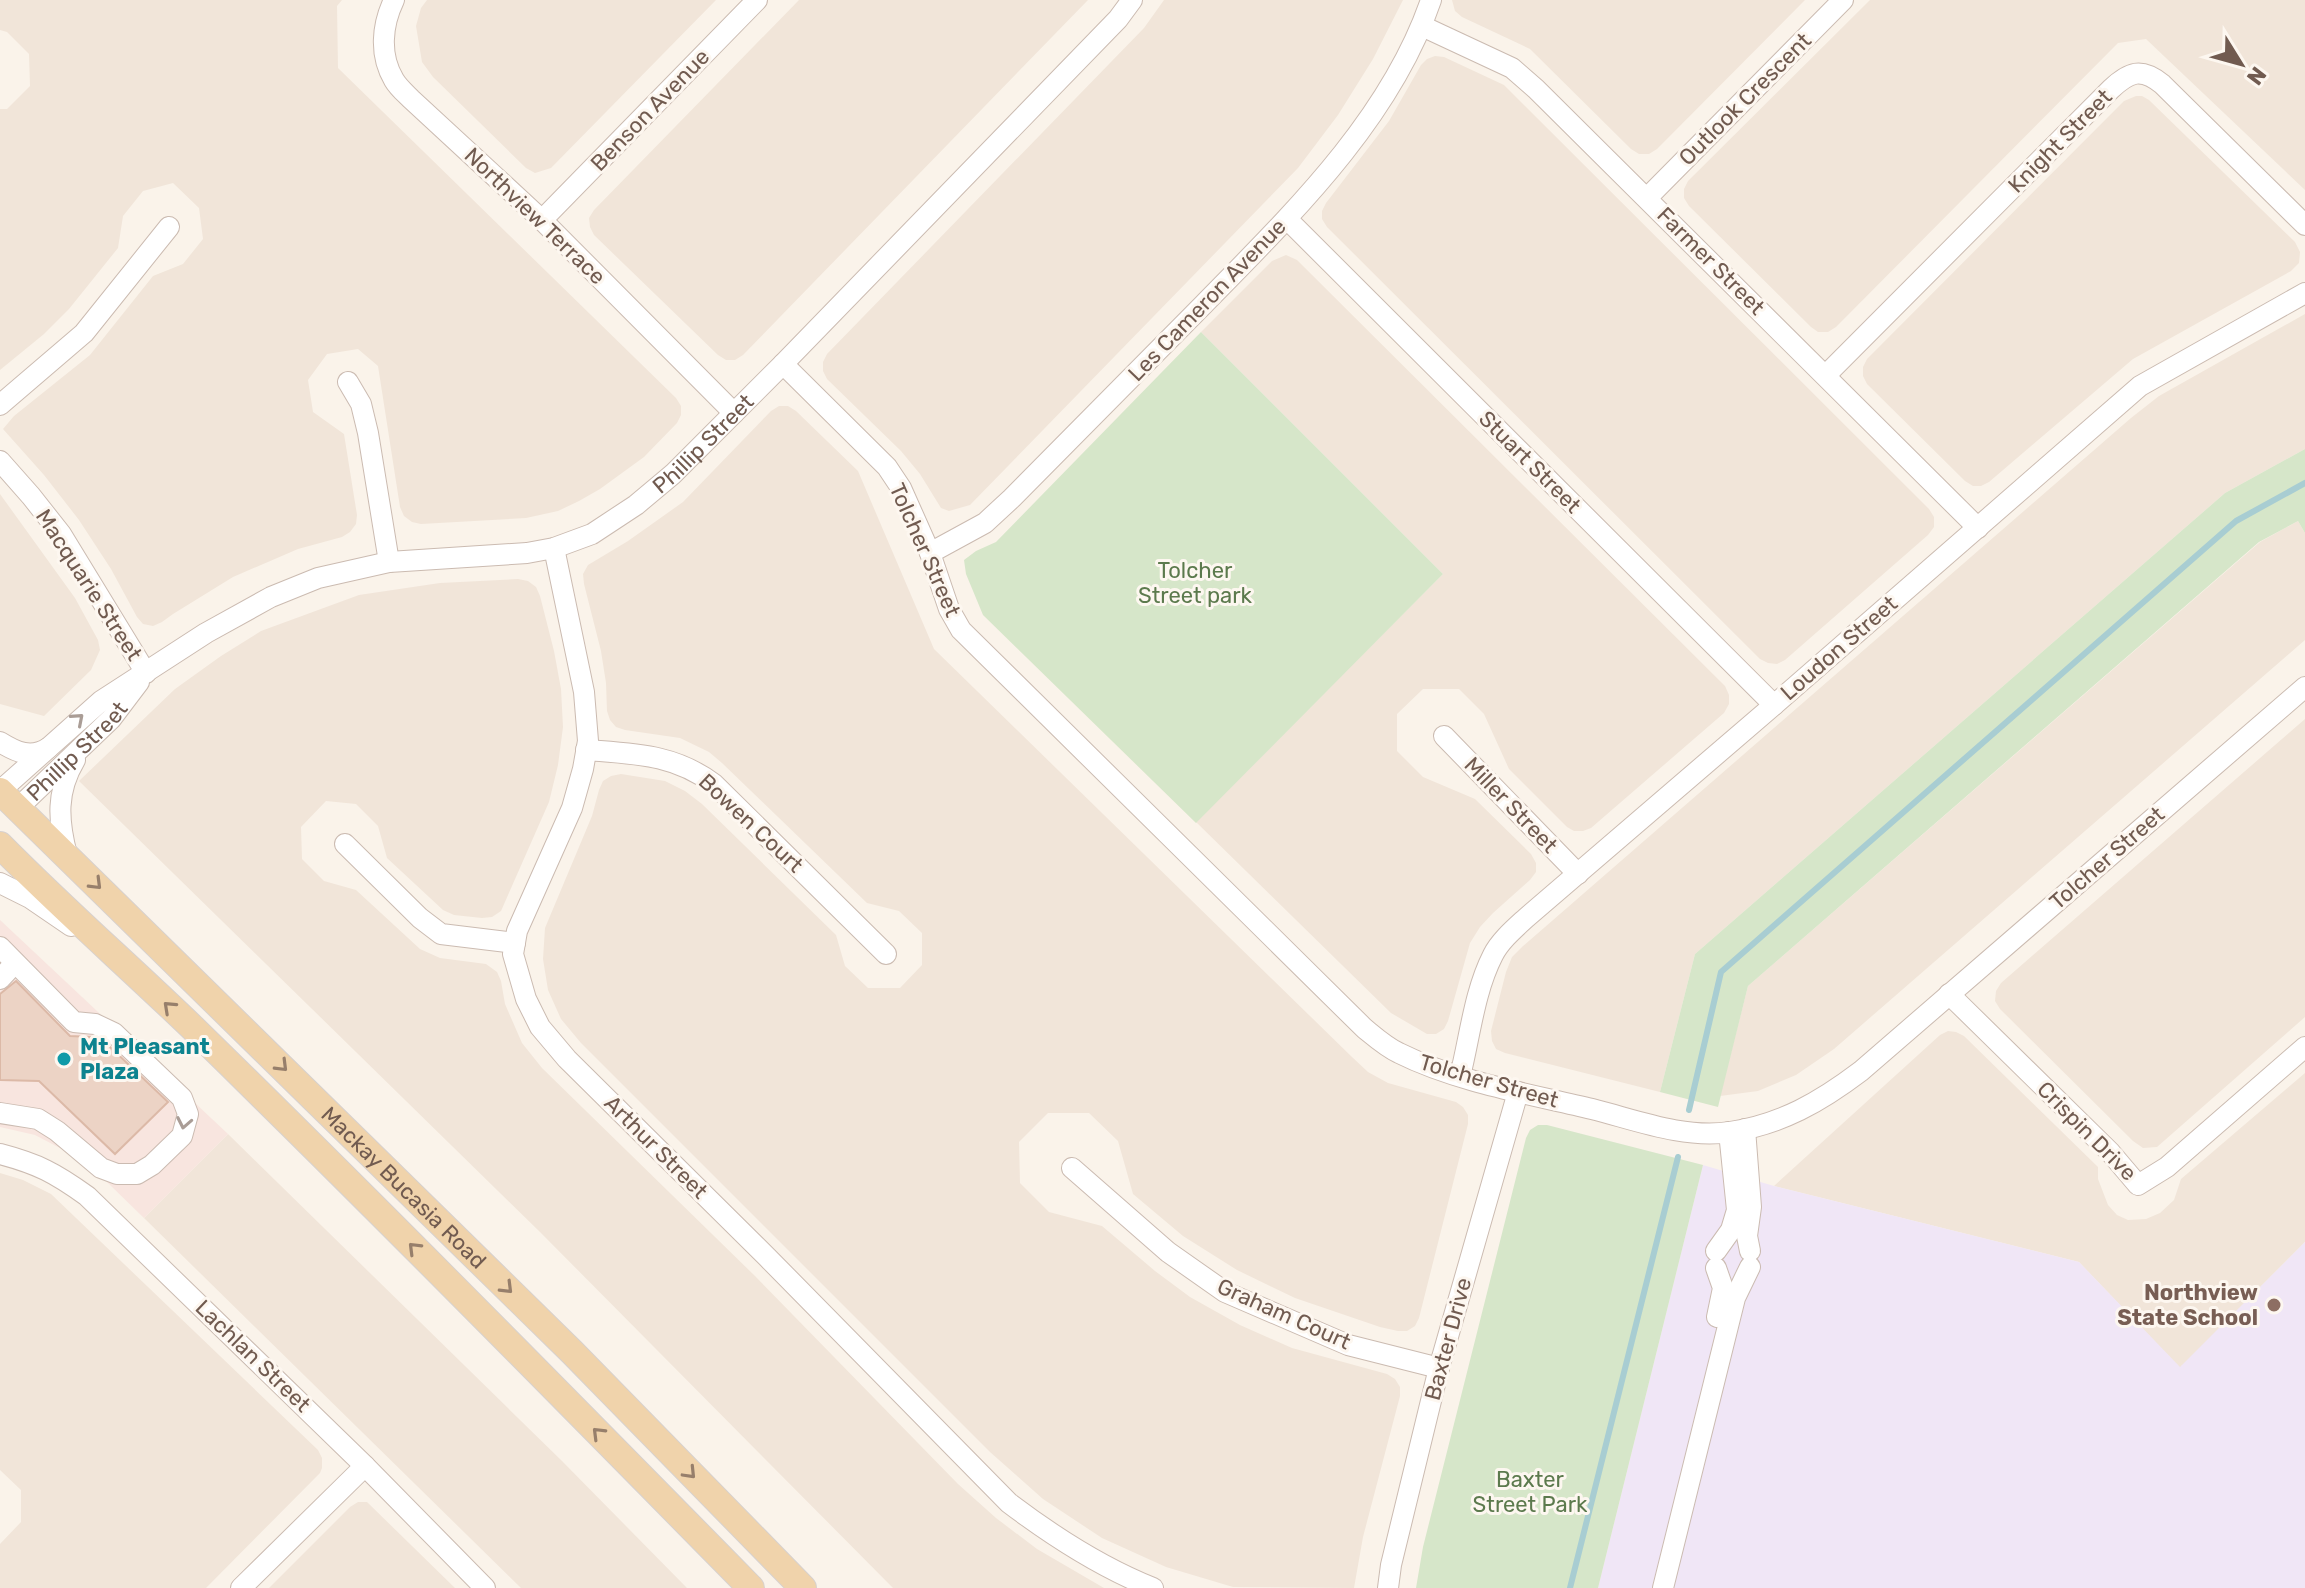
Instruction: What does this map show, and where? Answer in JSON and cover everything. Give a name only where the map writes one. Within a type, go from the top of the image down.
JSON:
[{"type":"main road","name":"Mackay Bucasia Road","points":[[4,803],[67,855],[572,1352],[803,1588]]},
{"type":"main road","name":"Mackay Bucasia Road","points":[[0,845],[328,1162],[751,1588]]},
{"type":"street","name":"Northview Terrace","points":[[394,0],[387,15],[383,38],[386,61],[394,81],[542,220],[734,413]]},
{"type":"street","name":"Benson Avenue","points":[[542,220],[757,0]]},
{"type":"street","name":"Phillip Street","points":[[4,803],[48,748],[93,706],[206,633],[271,597],[318,578],[389,562],[527,553],[554,548],[592,534],[636,505],[673,474],[783,364],[1118,19],[1132,0]]},
{"type":"street","name":"Les Cameron Avenue","points":[[930,553],[985,523],[1012,498],[1287,219],[1337,163],[1386,91],[1422,26],[1431,0]]},
{"type":"street","name":"Outlook Crescent","points":[[1647,198],[1843,0]]},
{"type":"street","name":"Farmer Street","points":[[1422,26],[1512,68],[1536,89],[1978,528]]},
{"type":"street","name":"Knight Street","points":[[1826,375],[2111,89],[2123,78],[2132,75],[2147,75],[2162,84],[2305,225]]},
{"type":"street","name":"Stuart Street","points":[[1287,219],[1774,705]]},
{"type":"street","points":[[0,405],[84,333],[169,227]]},
{"type":"street","name":"Loudon Street","points":[[1460,1076],[1481,989],[1493,954],[1526,918],[2140,386],[2305,293]]},
{"type":"street","name":"Tolcher Street","points":[[783,364],[887,467],[901,488],[930,553],[949,609],[961,630],[1364,1028],[1398,1053],[1460,1076],[1655,1126],[1697,1132],[1737,1131],[1798,1112],[1828,1096],[1861,1071],[2305,687]]},
{"type":"street","points":[[348,382],[361,404],[368,433],[389,562]]},
{"type":"street","name":"Macquarie Street","points":[[0,461],[61,534],[146,673]]},
{"type":"street","name":"Arthur Street","points":[[554,548],[584,692],[588,741],[572,808],[517,931],[513,954],[526,999],[540,1027],[567,1059],[1009,1503],[1048,1533],[1091,1559],[1153,1588]]},
{"type":"street","name":"Phillip Street","points":[[4,803],[92,738],[111,719],[146,673]]},
{"type":"street","name":"Miller Street","points":[[1444,736],[1578,874]]},
{"type":"street","points":[[67,855],[59,817],[61,793],[74,761],[92,738]]},
{"type":"street","points":[[0,742],[27,754],[40,753],[48,748]]},
{"type":"street","name":"Bowen Court","points":[[586,750],[650,755],[697,771],[714,784],[886,954]]},
{"type":"street","points":[[345,844],[420,918],[441,934],[515,943]]},
{"type":"street","points":[[0,883],[36,902],[111,953]]},
{"type":"street","points":[[0,947],[74,1022],[95,1024],[114,1033],[182,1098],[188,1114],[182,1136],[152,1165],[137,1174],[117,1174],[101,1168],[38,1119],[0,1113]]},
{"type":"street","points":[[0,979],[15,963]]},
{"type":"street","name":"Crispin Drive","points":[[1949,994],[2110,1152],[2138,1185],[2167,1167],[2305,1047]]},
{"type":"street","name":"Baxter Drive","points":[[1388,1588],[1439,1368],[1518,1092]]},
{"type":"street","points":[[1663,1588],[1735,1298],[1750,1259],[1747,1236],[1751,1207],[1737,1131]]},
{"type":"street","points":[[1648,1588],[1721,1299],[1722,1283],[1716,1259],[1737,1214],[1737,1131]]},
{"type":"street","name":"Lachlan Street","points":[[0,1154],[31,1162],[87,1196],[365,1466],[485,1588]]},
{"type":"street","name":"Graham Court","points":[[1072,1168],[1168,1252],[1225,1292],[1348,1345],[1439,1368]]},
{"type":"street","points":[[1733,1240],[1745,1244],[1750,1259],[1741,1276],[1733,1278],[1725,1276],[1716,1259],[1725,1242],[1733,1240]]},
{"type":"street","points":[[241,1588],[365,1466]]},
{"type":"shaded area","points":[[0,0],[342,0],[337,6],[338,68],[676,398],[681,406],[677,423],[644,457],[600,489],[558,511],[526,518],[421,524],[404,516],[400,507],[378,366],[358,349],[327,354],[308,380],[313,412],[344,434],[356,524],[342,537],[298,549],[233,577],[162,622],[153,626],[143,624],[79,520],[3,429],[14,416],[90,355],[153,276],[183,264],[203,239],[199,208],[173,183],[143,191],[123,216],[118,248],[69,309],[0,370],[0,109],[7,109],[30,86],[29,54],[7,32],[0,30]]},
{"type":"shaded area","points":[[427,0],[716,0],[551,168],[535,173],[526,168],[433,77],[422,62],[416,26],[421,8]]},
{"type":"shaded area","points":[[799,0],[1088,0],[743,355],[735,360],[726,360],[594,235],[589,218]]},
{"type":"shaded area","points":[[1164,0],[1403,0],[1373,59],[1338,115],[1298,168],[970,505],[949,511],[941,508],[901,451],[827,379],[823,362],[827,354],[1144,28]]},
{"type":"shaded area","points":[[1452,0],[1805,0],[1657,149],[1649,154],[1639,154],[1530,49],[1462,17],[1455,11]]},
{"type":"shaded area","points":[[1870,0],[2305,0],[2305,190],[2146,39],[2118,43],[1836,327],[1828,332],[1818,332],[1689,206],[1684,198],[1684,189],[1688,181]]},
{"type":"shaded area","points":[[1435,56],[1444,57],[1504,85],[1934,517],[1934,527],[1928,535],[1785,660],[1777,664],[1760,659],[1322,219],[1326,203],[1389,121],[1421,65]]},
{"type":"shaded area","points":[[2136,96],[2149,100],[2295,242],[2300,252],[2299,263],[2291,271],[2133,359],[1989,482],[1973,486],[1867,384],[1863,367],[1867,359],[2124,101]]},
{"type":"shaded area","points":[[1286,255],[1297,260],[1725,686],[1729,695],[1729,704],[1724,713],[1591,828],[1583,831],[1567,827],[1509,769],[1484,714],[1459,689],[1423,689],[1397,714],[1397,751],[1423,777],[1475,799],[1531,854],[1536,863],[1536,872],[1530,880],[1493,913],[1470,943],[1448,1021],[1444,1029],[1436,1034],[1427,1034],[1391,1013],[1196,822],[1443,574],[1201,332],[1272,261]]},
{"type":"shaded area","points":[[2305,314],[2305,449],[2225,493],[1695,954],[1660,1092],[1496,1049],[1491,1031],[1506,972],[1512,957],[1523,946],[2131,418],[2159,396]]},
{"type":"shaded area","points":[[779,406],[788,406],[796,411],[858,471],[934,649],[1368,1072],[1388,1083],[1456,1102],[1468,1115],[1419,1318],[1415,1326],[1407,1331],[1380,1327],[1295,1298],[1237,1270],[1183,1236],[1133,1194],[1118,1141],[1089,1113],[1048,1113],[1019,1142],[1020,1183],[1049,1212],[1102,1226],[1190,1297],[1240,1325],[1292,1348],[1387,1374],[1395,1379],[1400,1387],[1400,1396],[1363,1537],[1354,1588],[1233,1587],[1166,1567],[1102,1538],[1043,1499],[990,1452],[581,1043],[561,1019],[548,990],[543,959],[545,928],[592,816],[603,781],[621,774],[665,781],[702,804],[836,935],[845,966],[868,988],[900,988],[922,965],[922,933],[899,911],[867,903],[709,752],[680,738],[616,727],[607,711],[601,651],[584,584],[583,574],[588,565],[683,502]]},
{"type":"shaded area","points":[[0,494],[75,598],[98,640],[100,650],[91,670],[44,716],[0,704]]},
{"type":"shaded area","points":[[2298,521],[2305,533],[2305,640],[1834,1049],[1796,1075],[1758,1091],[1720,1096],[1748,986],[2260,542]]},
{"type":"shaded area","points":[[518,579],[536,587],[540,596],[561,689],[563,727],[549,802],[501,911],[492,917],[482,918],[454,915],[443,910],[387,858],[378,826],[356,804],[326,801],[301,827],[302,859],[324,881],[356,890],[420,949],[440,958],[486,964],[497,972],[505,1004],[522,1043],[542,1068],[755,1276],[958,1484],[1037,1549],[1104,1588],[893,1588],[540,1232],[79,781],[175,689],[261,631],[359,595],[440,583]]},
{"type":"shaded area","points":[[2305,719],[2305,1017],[2157,1147],[2143,1148],[2000,1009],[1995,1001],[1996,991],[2001,983]]},
{"type":"shaded area","points":[[0,920],[228,1134],[144,1218],[75,1156],[35,1135],[0,1127]]},
{"type":"shaded area","points":[[1948,1031],[1964,1036],[2098,1167],[2098,1179],[2108,1205],[2117,1215],[2128,1220],[2146,1219],[2160,1213],[2174,1200],[2181,1179],[2305,1073],[2305,1242],[2180,1368],[2079,1262],[1774,1186]]},
{"type":"shaded area","points":[[228,1134],[687,1588],[521,1588],[144,1218]]},
{"type":"shaded area","points":[[1703,1165],[1774,1186],[2079,1262],[2180,1367],[2305,1242],[2305,1588],[1598,1588]]},
{"type":"shaded area","points":[[0,1173],[51,1194],[318,1450],[322,1458],[320,1473],[206,1588],[0,1588],[0,1544],[21,1522],[21,1490],[0,1470]]},
{"type":"shaded area","points":[[358,1502],[367,1502],[455,1588],[269,1588]]},
{"type":"green space","name":"Tolcher Street park","points":[[1201,332],[1443,574],[1196,823],[983,615],[966,574],[964,560],[996,542]]},
{"type":"green space","points":[[2305,449],[2305,533],[2298,521],[2259,542],[1748,986],[1718,1107],[1660,1092],[1695,954],[2225,493]]},
{"type":"green space","name":"Baxter Street Park","points":[[1538,1125],[1703,1165],[1598,1588],[1416,1588],[1423,1547],[1526,1138],[1530,1130]]},
{"type":"building","name":"Mt Pleasant Plaza","points":[[16,981],[70,1036],[92,1037],[107,1044],[168,1102],[115,1154],[39,1081],[0,1080],[0,994]]},
{"type":"waterway","points":[[1689,1110],[1721,972],[2236,521],[2305,483]]},
{"type":"waterway","points":[[1570,1588],[1678,1157]]},
{"type":"place","name":"Mt Pleasant Plaza","points":[[64,1059]]},
{"type":"place","name":"Northview State School","points":[[2274,1305]]}]
